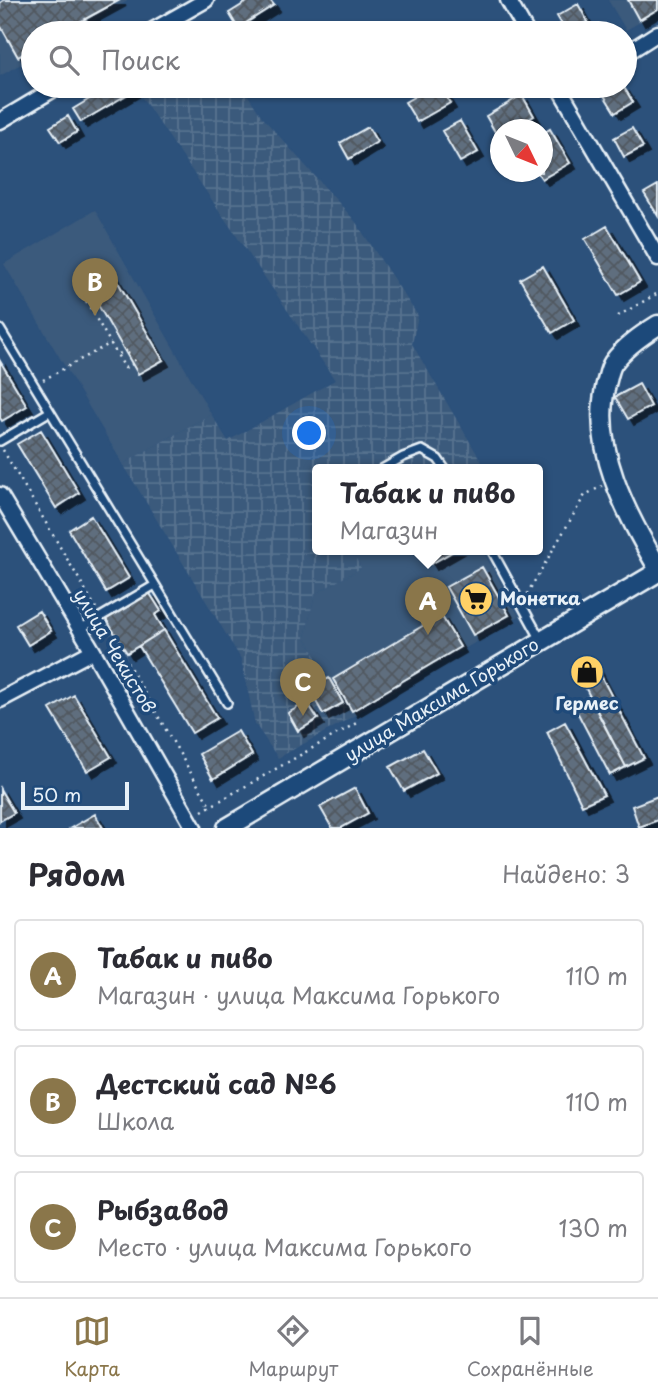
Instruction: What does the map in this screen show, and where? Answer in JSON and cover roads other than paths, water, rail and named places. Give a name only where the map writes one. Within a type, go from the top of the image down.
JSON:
[{"type":"street","points":[[169,21],[205,0]]},
{"type":"street","points":[[508,0],[520,21]]},
{"type":"street","points":[[637,46],[658,33]]},
{"type":"street","points":[[0,121],[39,98]]},
{"type":"street","points":[[570,98],[658,258]]},
{"type":"street","points":[[658,325],[635,340],[612,365],[603,399],[603,434],[614,480],[632,523],[658,570]]},
{"type":"street","name":"улица Чекистов","points":[[0,495],[192,823]]},
{"type":"street","name":"улица Максима Горького","points":[[227,828],[658,570]]},
{"type":"street","points":[[0,700],[93,652]]},
{"type":"lane","points":[[0,329],[227,703]]},
{"type":"lane","points":[[0,441],[49,412]]},
{"type":"lane","points":[[391,464],[422,450],[442,464]]},
{"type":"lane","points":[[495,555],[541,641]]},
{"type":"lane","points":[[79,629],[155,585]]},
{"type":"place","name":"Дестский сад №6","points":[[95,316]]},
{"type":"place","name":"Монетка","points":[[476,599]]},
{"type":"place","name":"Табак и пиво","points":[[428,635]]},
{"type":"place","name":"Гермес","points":[[587,672]]},
{"type":"place","name":"Рыбзавод","points":[[303,716]]}]
